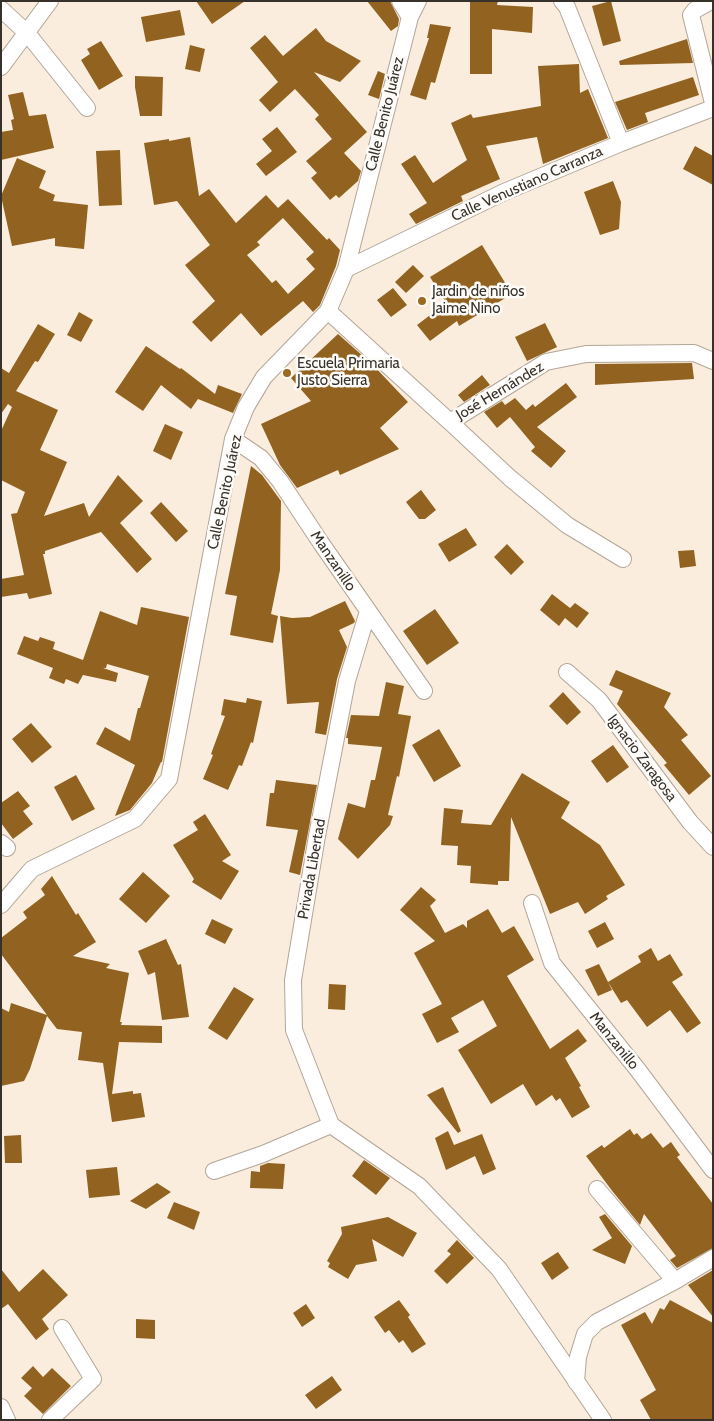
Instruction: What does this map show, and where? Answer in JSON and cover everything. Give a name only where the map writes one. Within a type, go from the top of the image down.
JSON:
[{"type":"street","points":[[1,67],[50,1]]},
{"type":"street","points":[[400,1],[410,17]]},
{"type":"street","name":"Calle Benito Juárez","points":[[1,905],[32,869],[134,819],[169,779],[234,439],[246,408],[264,378],[328,311],[346,269],[410,17],[418,1]]},
{"type":"street","points":[[562,1],[571,16],[621,143]]},
{"type":"street","points":[[710,1],[695,10],[691,15],[713,103]]},
{"type":"street","points":[[1,8],[27,33],[88,108]]},
{"type":"street","name":"Calle Venustiano Carranza","points":[[346,269],[502,193],[621,143],[713,108]]},
{"type":"street","name":"José Hernández","points":[[328,311],[450,422],[546,362],[586,354],[684,353],[694,353],[713,361]]},
{"type":"street","points":[[450,422],[510,478],[567,525],[623,559]]},
{"type":"street","name":"Manzanillo","points":[[234,439],[261,458],[280,481],[424,692]]},
{"type":"street","name":"Privada Libertad","points":[[330,1125],[294,1030],[293,980],[317,836],[347,681],[368,611]]},
{"type":"street","name":"Ignacio Zaragosa","points":[[567,672],[599,700],[690,822],[713,847]]},
{"type":"street","name":"Manzanillo","points":[[532,903],[552,963],[638,1070],[713,1170]]},
{"type":"street","points":[[214,1171],[263,1154],[330,1125],[419,1186],[499,1269],[603,1420]]},
{"type":"street","points":[[597,1189],[675,1282]]},
{"type":"street","points":[[576,1382],[578,1357],[585,1334],[597,1322],[675,1282],[713,1258]]},
{"type":"street","points":[[50,1420],[92,1379],[62,1328]]},
{"type":"street","points":[[1,1407],[7,1420]]},
{"type":"building","points":[[196,1],[245,1],[212,24]]},
{"type":"building","points":[[367,1],[390,1],[399,19],[398,26],[391,31]]},
{"type":"building","points":[[470,1],[498,1],[497,5],[533,7],[532,33],[492,29],[492,74],[470,74]]},
{"type":"building","points":[[611,1],[621,41],[603,46],[592,6]]},
{"type":"building","points":[[180,10],[185,35],[146,42],[141,17]]},
{"type":"building","points":[[430,24],[451,27],[435,83],[431,82],[426,100],[410,95],[429,38],[427,38]]},
{"type":"building","points":[[316,28],[326,41],[361,61],[340,82],[314,72],[367,132],[344,153],[361,171],[358,181],[339,198],[336,195],[330,200],[311,178],[317,173],[306,161],[332,139],[315,119],[319,115],[295,89],[270,112],[259,100],[278,82],[250,48],[265,35],[283,56]]},
{"type":"building","points":[[687,39],[693,63],[620,65],[619,61]]},
{"type":"building","points":[[101,41],[123,76],[99,90],[81,60],[90,54],[87,49]]},
{"type":"building","points":[[190,45],[205,49],[200,72],[185,69]]},
{"type":"building","points":[[579,64],[580,93],[588,89],[608,138],[543,164],[537,137],[486,146],[500,179],[461,196],[463,201],[416,224],[409,214],[427,203],[401,164],[415,155],[433,183],[467,160],[451,123],[471,114],[473,118],[541,106],[538,66]]},
{"type":"building","points":[[378,71],[385,74],[379,99],[368,95]]},
{"type":"building","points":[[135,76],[163,77],[162,116],[140,116]]},
{"type":"building","points":[[693,77],[699,95],[645,113],[648,122],[627,130],[615,102]]},
{"type":"building","points":[[23,92],[29,116],[46,114],[54,148],[1,160],[1,132],[13,130],[11,120],[14,119],[8,95]]},
{"type":"building","points":[[277,127],[297,152],[266,176],[256,164],[272,151],[262,139]]},
{"type":"building","points":[[190,137],[199,196],[209,189],[236,223],[266,195],[278,208],[288,199],[327,240],[329,238],[340,250],[336,266],[320,305],[313,312],[303,301],[261,336],[241,313],[211,342],[192,322],[215,301],[185,265],[210,245],[177,201],[154,205],[144,143],[169,139],[169,141]],"holes":[[[283,218],[314,252],[306,259],[315,269],[288,294],[276,280],[272,283],[247,255],[260,245],[257,242]]]},
{"type":"building","points":[[695,146],[713,156],[713,185],[683,169]]},
{"type":"building","points":[[120,150],[122,205],[99,206],[96,151]]},
{"type":"building","points":[[17,158],[46,171],[39,188],[55,195],[53,201],[88,205],[84,249],[55,246],[55,238],[12,246],[1,196]]},
{"type":"building","points":[[613,181],[621,202],[619,229],[600,235],[584,192]]},
{"type":"building","points":[[482,245],[512,294],[459,326],[457,321],[430,341],[417,325],[446,303],[430,277]]},
{"type":"building","points":[[413,265],[424,276],[406,293],[395,282]]},
{"type":"building","points":[[393,288],[407,305],[391,317],[377,300]]},
{"type":"building","points":[[79,312],[93,320],[81,342],[67,335]]},
{"type":"building","points":[[545,323],[557,347],[527,361],[515,337]]},
{"type":"building","points":[[38,324],[55,334],[38,362],[35,361],[16,391],[58,410],[40,450],[67,462],[44,516],[84,503],[89,517],[118,475],[143,501],[120,523],[152,559],[137,573],[101,532],[45,551],[45,554],[43,554],[52,594],[29,599],[27,593],[1,597],[1,579],[24,575],[11,514],[17,513],[25,492],[1,480],[1,431],[12,407],[8,404],[1,414],[1,368],[9,373]]},
{"type":"building","points":[[338,334],[372,364],[408,402],[380,428],[399,449],[340,475],[338,470],[297,488],[280,465],[261,424],[311,401],[291,378]]},
{"type":"building","points":[[146,346],[181,368],[215,394],[218,385],[242,394],[233,413],[198,399],[191,409],[161,385],[143,411],[115,392]]},
{"type":"building","points":[[692,363],[694,379],[595,385],[595,364]]},
{"type":"building","points":[[482,375],[490,385],[464,402],[458,395]]},
{"type":"building","points":[[566,383],[577,397],[537,427],[566,451],[551,468],[531,451],[535,447],[510,417],[497,428],[484,412],[502,401],[505,405],[515,398],[526,410],[533,404],[535,407]]},
{"type":"building","points":[[165,424],[183,432],[171,460],[153,451]]},
{"type":"building","points":[[251,466],[262,475],[281,501],[280,570],[271,614],[278,616],[273,643],[230,635],[237,596],[225,594]]},
{"type":"building","points":[[421,490],[436,510],[425,519],[419,519],[406,502]]},
{"type":"building","points":[[161,502],[188,531],[176,542],[150,513]]},
{"type":"building","points":[[466,528],[477,545],[449,562],[438,544]]},
{"type":"building","points":[[507,544],[524,562],[511,575],[494,557]]},
{"type":"building","points":[[694,550],[696,566],[680,568],[678,551]]},
{"type":"building","points":[[552,594],[570,608],[575,603],[589,613],[577,628],[565,618],[559,626],[540,610]]},
{"type":"building","points":[[345,601],[355,621],[339,630],[347,647],[337,679],[326,735],[315,733],[319,702],[287,704],[280,616],[292,618],[310,617]]},
{"type":"building","points":[[141,607],[189,617],[162,762],[152,783],[130,810],[115,816],[135,765],[96,744],[105,727],[130,741],[138,708],[140,708],[149,676],[107,664],[106,668],[103,668],[118,673],[116,682],[83,675],[78,684],[66,679],[64,684],[49,678],[53,668],[17,654],[24,636],[38,641],[40,637],[55,642],[53,649],[83,660],[100,611],[137,625]]},
{"type":"building","points":[[435,609],[459,643],[427,665],[403,631]]},
{"type":"building","points":[[616,670],[671,693],[664,707],[688,735],[681,740],[711,776],[689,795],[664,765],[667,763],[617,704],[623,691],[609,685]]},
{"type":"building","points":[[386,682],[404,686],[398,714],[411,716],[399,777],[397,776],[388,815],[393,816],[390,825],[358,859],[338,839],[348,803],[365,808],[371,780],[375,780],[382,747],[348,744],[348,738],[346,738],[351,715],[379,716]]},
{"type":"building","points":[[563,692],[581,712],[567,725],[549,706]]},
{"type":"building","points":[[247,698],[262,701],[253,743],[251,742],[242,766],[239,765],[228,790],[203,779],[213,755],[211,754],[225,716],[221,715],[224,699],[246,703]]},
{"type":"building","points":[[31,723],[52,747],[32,763],[12,739]]},
{"type":"building","points":[[439,729],[461,766],[434,782],[412,745]]},
{"type":"building","points":[[613,745],[629,767],[607,783],[591,761]]},
{"type":"building","points":[[522,773],[570,802],[561,818],[600,845],[625,885],[606,896],[608,899],[585,914],[578,902],[550,914],[511,817],[509,881],[498,881],[498,885],[470,883],[471,866],[457,865],[458,846],[441,845],[444,808],[463,810],[461,823],[491,825]]},
{"type":"building","points":[[76,775],[95,809],[72,821],[54,787]]},
{"type":"building","points":[[276,780],[317,785],[300,875],[289,872],[298,830],[266,826],[270,793],[274,793]]},
{"type":"building","points":[[18,791],[30,806],[23,811],[33,824],[13,839],[1,823],[1,803]]},
{"type":"building","points":[[205,814],[231,855],[222,861],[239,871],[221,900],[192,882],[194,879],[173,845],[198,830],[193,822]]},
{"type":"building","points":[[143,872],[170,896],[146,923],[119,899]]},
{"type":"building","points":[[52,876],[76,915],[78,913],[96,942],[73,956],[110,964],[106,968],[129,973],[121,1025],[162,1026],[162,1043],[119,1042],[112,1094],[133,1091],[133,1094],[141,1093],[145,1117],[112,1122],[103,1063],[78,1060],[82,1032],[57,1029],[47,1016],[30,1069],[24,1081],[1,1086],[1,1008],[9,1012],[11,1003],[47,1015],[1,954],[1,938],[27,918],[23,912],[45,895],[41,889]]},
{"type":"building","points":[[421,887],[436,900],[430,906],[445,933],[463,924],[467,928],[467,921],[488,909],[502,933],[514,926],[534,960],[507,976],[550,1049],[578,1029],[587,1041],[565,1058],[581,1086],[579,1087],[590,1107],[572,1118],[560,1098],[556,1101],[552,1095],[536,1106],[523,1084],[491,1104],[458,1050],[497,1026],[483,1000],[451,1018],[459,1032],[437,1043],[422,1014],[442,1004],[414,953],[435,941],[400,910]]},
{"type":"building","points":[[212,919],[233,929],[225,944],[205,934]]},
{"type":"building","points":[[605,922],[614,939],[597,948],[588,931]]},
{"type":"building","points":[[166,939],[178,965],[181,964],[189,1017],[162,1020],[155,972],[148,975],[138,951]]},
{"type":"building","points":[[651,948],[658,961],[670,954],[683,975],[672,982],[701,1023],[687,1033],[670,1010],[647,1027],[627,1000],[621,1003],[608,982],[641,962],[638,956]]},
{"type":"building","points":[[599,964],[612,990],[598,996],[585,970]]},
{"type":"building","points":[[329,984],[346,985],[345,1010],[328,1009]]},
{"type":"building","points":[[234,987],[254,999],[227,1040],[208,1028]]},
{"type":"building","points":[[443,1087],[461,1131],[458,1133],[427,1095]]},
{"type":"building","points":[[630,1129],[634,1135],[637,1133],[642,1139],[651,1133],[663,1148],[671,1142],[680,1155],[677,1157],[713,1204],[713,1248],[677,1268],[670,1260],[676,1256],[644,1214],[640,1225],[586,1156],[602,1145],[604,1148]]},
{"type":"building","points":[[448,1131],[454,1145],[482,1134],[496,1169],[483,1175],[475,1156],[446,1170],[435,1138]]},
{"type":"building","points":[[21,1135],[22,1163],[5,1163],[4,1136]]},
{"type":"building","points":[[364,1160],[390,1178],[376,1195],[352,1176]]},
{"type":"building","points":[[268,1163],[285,1164],[283,1189],[250,1188],[251,1171],[260,1172],[260,1166]]},
{"type":"building","points":[[117,1167],[120,1195],[89,1198],[86,1170]]},
{"type":"building","points":[[157,1183],[171,1192],[146,1209],[130,1201]]},
{"type":"building","points":[[174,1202],[200,1212],[194,1230],[167,1218]]},
{"type":"building","points":[[605,1214],[632,1246],[625,1264],[592,1250],[612,1238],[599,1217]]},
{"type":"building","points":[[388,1217],[417,1233],[403,1257],[372,1239],[377,1261],[356,1265],[348,1279],[328,1267],[330,1263],[327,1261],[342,1234],[341,1227]]},
{"type":"building","points":[[457,1240],[474,1258],[447,1284],[434,1271],[451,1254],[447,1251]]},
{"type":"building","points":[[558,1252],[569,1268],[552,1280],[541,1263]]},
{"type":"building","points":[[1,1269],[19,1292],[43,1269],[68,1295],[42,1319],[49,1329],[36,1340],[8,1304],[1,1309]]},
{"type":"building","points":[[713,1270],[713,1317],[688,1285]]},
{"type":"building","points":[[399,1300],[410,1315],[408,1317],[426,1344],[412,1353],[403,1340],[399,1343],[389,1330],[385,1333],[374,1317]]},
{"type":"building","points":[[670,1300],[713,1323],[713,1420],[651,1420],[640,1400],[656,1390],[621,1325],[645,1312],[652,1324],[660,1308],[664,1310]]},
{"type":"building","points":[[306,1304],[315,1318],[302,1327],[293,1313]]},
{"type":"building","points":[[136,1319],[155,1320],[155,1339],[136,1338]]},
{"type":"building","points":[[33,1366],[43,1377],[52,1368],[71,1386],[43,1414],[24,1396],[32,1388],[21,1378]]},
{"type":"building","points":[[332,1376],[342,1390],[316,1409],[305,1395]]},
{"type":"place","name":"Jardin de niños Jaime Nino","points":[[422,301]]},
{"type":"place","name":"Escuela Primaria Justo Sierra","points":[[287,373]]}]
